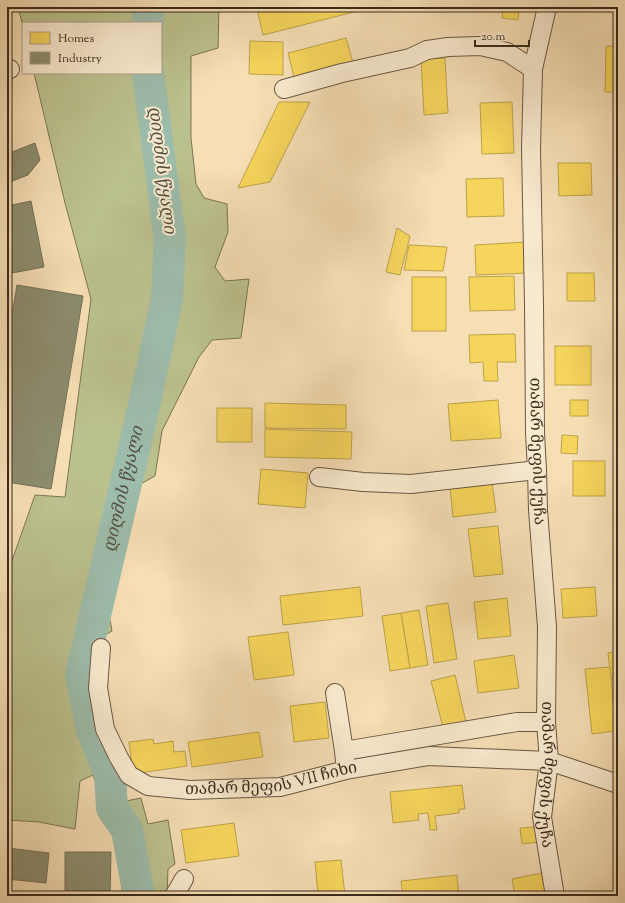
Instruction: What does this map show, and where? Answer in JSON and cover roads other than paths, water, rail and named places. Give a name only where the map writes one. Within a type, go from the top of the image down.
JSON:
[{"type":"street","name":"თამარ მეფის ქუჩა","points":[[547,7],[533,69],[531,149],[535,433],[538,510],[546,627],[546,722],[549,761],[542,817],[555,896]]},
{"type":"street","points":[[284,89],[342,73],[410,58],[427,50],[448,47],[480,46],[507,52],[533,69]]},
{"type":"street","points":[[319,477],[363,482],[411,484],[537,470]]},
{"type":"street","name":"თამარ მეფის VII ჩიხი","points":[[101,648],[98,688],[105,729],[129,775],[148,786],[190,790],[280,787],[346,770],[429,756],[549,761],[618,784]]},
{"type":"street","points":[[335,693],[346,770]]},
{"type":"street","points":[[344,751],[517,722],[546,722]]},
{"type":"street","points":[[174,896],[184,879]]},
{"type":"waterway","name":"დიღმის წყალი","points":[[148,7],[148,22]]},
{"type":"waterway","name":"დიღმის წყალი","points":[[139,896],[127,830],[112,808],[110,774],[92,730],[81,675],[144,406],[167,299],[170,239],[148,74]]}]
